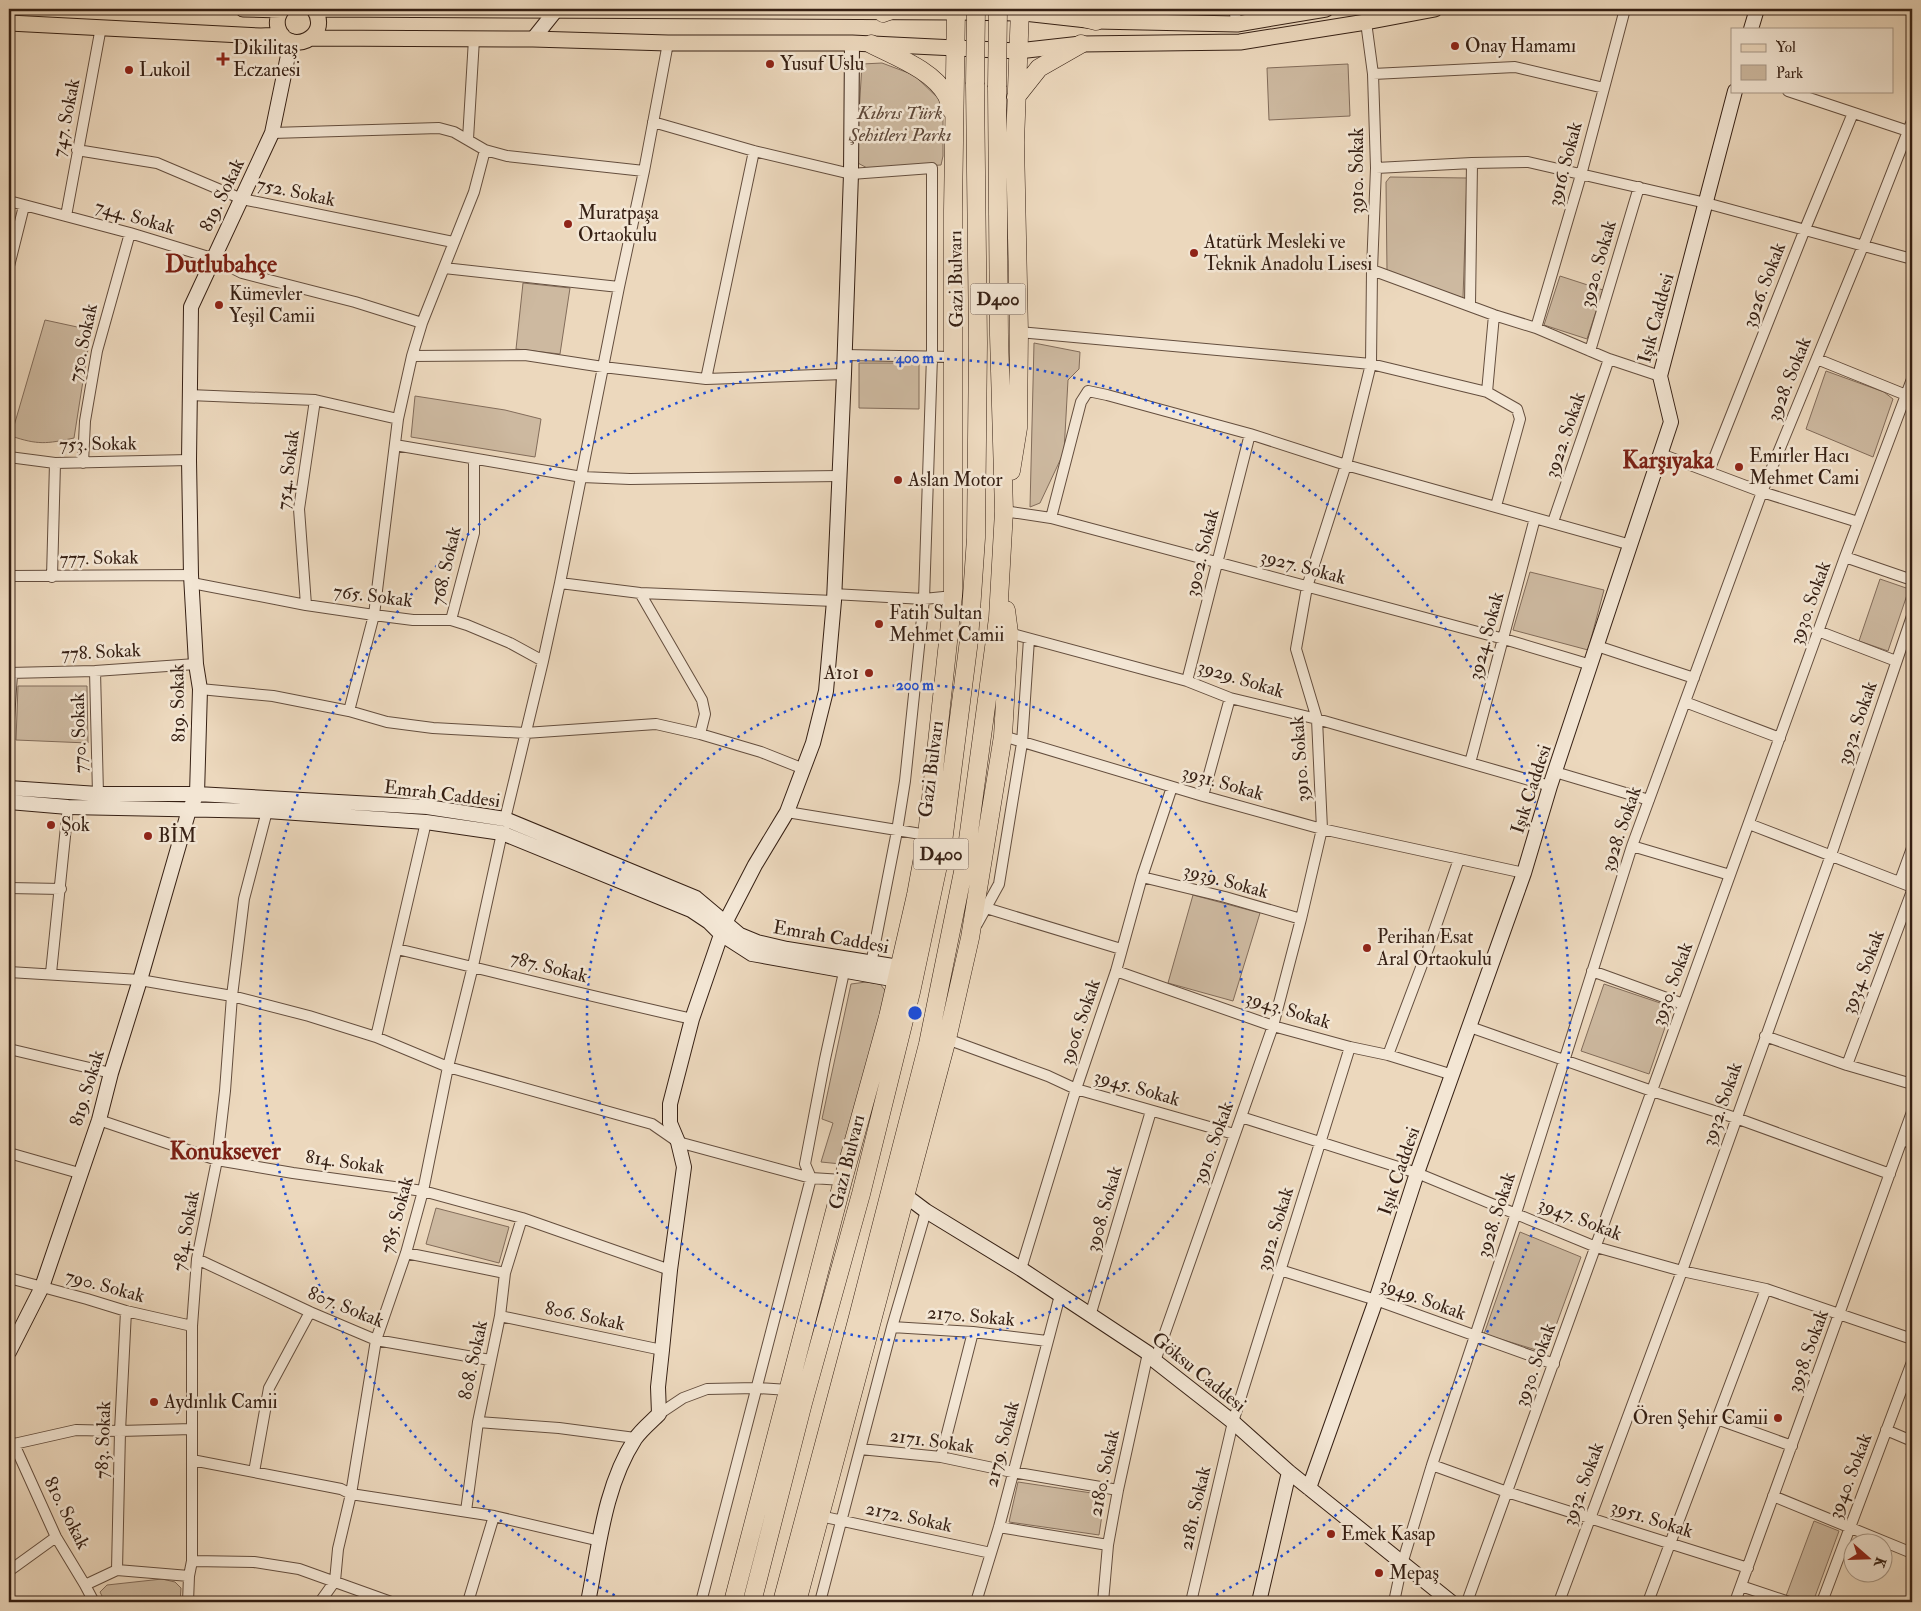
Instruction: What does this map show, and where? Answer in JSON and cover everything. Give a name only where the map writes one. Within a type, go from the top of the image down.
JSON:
[{"type":"highway","name":"Gazi Bulvarı","points":[[752,1602],[861,1194],[911,992],[943,842],[969,640],[976,538],[978,343],[976,9]]},
{"type":"highway","name":"D400","points":[[782,1602],[928,1044],[965,862],[998,618],[1004,511],[999,335],[996,86],[998,9]]},
{"type":"highway","points":[[1049,9],[1096,21]]},
{"type":"highway","points":[[733,1602],[898,974],[916,896],[927,835],[953,596],[954,48],[956,10]]},
{"type":"highway","points":[[1004,511],[1018,428],[1019,332],[1016,97],[1021,12]]},
{"type":"highway","points":[[871,44],[931,78],[946,96],[954,117]]},
{"type":"highway","points":[[1016,97],[1039,68],[1081,44]]},
{"type":"highway","points":[[954,357],[976,538]]},
{"type":"highway","points":[[797,1602],[947,1039],[970,938],[1003,736],[1009,633],[1001,568]]},
{"type":"main road","points":[[243,9],[282,9],[277,20],[279,30],[286,38]]},
{"type":"main road","points":[[311,38],[315,34],[318,24],[318,18],[314,9]]},
{"type":"main road","points":[[322,9],[956,10],[1021,12],[1096,21],[1237,24],[1326,9]]},
{"type":"main road","points":[[9,23],[261,36],[286,38],[301,42],[311,38],[533,39],[668,43],[852,43],[1018,51],[1081,44],[1240,42],[1435,9]]},
{"type":"street","points":[[533,39],[557,9]]},
{"type":"street","points":[[1234,9],[1237,24]]},
{"type":"street","name":"3916. Sokak","points":[[1536,328],[1581,175],[1626,9]]},
{"type":"street","points":[[1751,28],[1757,9]]},
{"type":"street","name":"3910. Sokak","points":[[1151,1357],[1273,1026],[1322,828],[1317,719],[1296,649],[1307,587],[1346,465],[1371,364],[1376,168],[1373,74],[1366,22]]},
{"type":"street","name":"747. Sokak","points":[[66,216],[101,27]]},
{"type":"street","name":"819. Sokak","points":[[9,1352],[42,1287],[99,1120],[111,1073],[189,810],[197,794],[200,689],[196,664],[191,579],[189,395],[191,307],[212,258],[242,199],[272,133],[286,38]]},
{"type":"street","points":[[468,139],[474,40]]},
{"type":"street","name":"785. Sokak","points":[[335,1581],[338,1550],[351,1494],[376,1340],[406,1253],[423,1191],[448,1067],[543,661],[644,171],[668,43]]},
{"type":"street","points":[[659,1414],[658,1387],[670,1270],[684,1167],[678,1142],[670,1123],[670,1104],[692,1019],[723,929],[755,865],[787,812],[813,743],[826,691],[834,597],[844,374],[852,43]]},
{"type":"street","points":[[1373,74],[1515,67],[1604,88]]},
{"type":"street","name":"Işık Caddesi","points":[[1309,1488],[1376,1300],[1417,1173],[1524,873],[1550,786],[1671,422],[1660,376],[1735,92]]},
{"type":"street","points":[[1791,92],[1908,131]]},
{"type":"street","name":"3926. Sokak","points":[[1710,471],[1852,113]]},
{"type":"street","name":"3928. Sokak","points":[[1394,1602],[1402,1564],[1432,1465],[1516,1213],[1632,846],[1762,492],[1912,121]]},
{"type":"street","points":[[653,122],[754,151],[850,174],[932,168],[932,356],[924,600],[897,831],[871,964]]},
{"type":"street","points":[[272,133],[439,128],[454,132],[485,150],[507,156],[644,171]]},
{"type":"street","name":"752. Sokak","points":[[78,150],[157,163],[242,199],[453,242]]},
{"type":"street","points":[[349,711],[374,615],[398,419],[412,356],[453,242],[474,192],[485,150]]},
{"type":"street","points":[[706,379],[754,151]]},
{"type":"street","points":[[1376,168],[1528,162],[1706,203],[1912,259]]},
{"type":"street","points":[[1470,305],[1472,163]]},
{"type":"street","name":"3920. Sokak","points":[[1590,351],[1639,187]]},
{"type":"street","name":"744. Sokak","points":[[9,201],[130,232],[212,258],[242,273],[355,302],[422,324]]},
{"type":"street","points":[[9,266],[24,206]]},
{"type":"street","name":"750. Sokak","points":[[83,463],[85,421],[97,351],[130,232]]},
{"type":"street","points":[[444,268],[619,287]]},
{"type":"street","points":[[1372,270],[1494,315],[1536,328],[1609,359],[1660,376]]},
{"type":"street","points":[[1487,392],[1494,315]]},
{"type":"street","points":[[1019,332],[1371,364],[1487,392],[1517,409],[1520,419],[1496,506]]},
{"type":"street","points":[[412,356],[525,355],[603,367],[706,379],[844,374]]},
{"type":"street","points":[[844,356],[954,357]]},
{"type":"street","name":"3922. Sokak","points":[[1553,522],[1609,359]]},
{"type":"street","points":[[1817,359],[1909,396]]},
{"type":"street","name":"3930. Sokak","points":[[1467,1602],[1845,557],[1909,396],[1912,379]]},
{"type":"street","points":[[1051,518],[1081,402],[1088,391],[1250,434],[1346,465],[1631,545]]},
{"type":"street","points":[[189,395],[314,400],[398,419]]},
{"type":"street","name":"754. Sokak","points":[[306,605],[299,509],[314,400]]},
{"type":"street","name":"3902. Sokak","points":[[1187,681],[1250,434]]},
{"type":"street","points":[[395,445],[582,477],[630,479],[839,476]]},
{"type":"street","points":[[1661,454],[1762,492],[1858,522]]},
{"type":"street","name":"753. Sokak","points":[[9,457],[55,464],[189,460]]},
{"type":"street","name":"768. Sokak","points":[[451,620],[474,533],[474,459]]},
{"type":"street","points":[[52,577],[55,464]]},
{"type":"street","name":"3927. Sokak","points":[[1004,511],[1051,518],[1504,639],[1591,665]]},
{"type":"street","name":"3924. Sokak","points":[[1470,763],[1535,518]]},
{"type":"street","points":[[1845,557],[1912,580]]},
{"type":"street","name":"777. Sokak","points":[[9,576],[191,579]]},
{"type":"street","name":"765. Sokak","points":[[191,579],[306,605],[413,620],[451,620],[510,643],[543,661]]},
{"type":"street","points":[[560,583],[640,593],[924,600],[953,596]]},
{"type":"street","points":[[640,593],[702,700],[705,714],[700,734]]},
{"type":"street","name":"3932. Sokak","points":[[1558,1602],[1682,1271],[1831,854],[1912,616]]},
{"type":"street","points":[[1818,631],[1896,661]]},
{"type":"street","name":"3929. Sokak","points":[[1009,633],[1187,681],[1230,698],[1317,719],[1550,786]]},
{"type":"street","points":[[970,938],[999,884],[1022,743],[1028,639]]},
{"type":"street","points":[[1597,646],[1694,678]]},
{"type":"street","name":"778. Sokak","points":[[10,674],[95,671],[196,664]]},
{"type":"street","name":"770. Sokak","points":[[95,671],[98,794]]},
{"type":"street","points":[[9,719],[10,674]]},
{"type":"street","points":[[200,689],[273,696],[349,711],[387,722],[433,728],[525,733],[656,724],[700,734],[760,752],[804,769]]},
{"type":"street","points":[[1204,796],[1230,698]]},
{"type":"street","points":[[1685,702],[1780,738]]},
{"type":"street","name":"3931. Sokak","points":[[1003,736],[1172,787],[1322,828],[1524,873]]},
{"type":"street","points":[[1555,772],[1649,800]]},
{"type":"street","name":"3906. Sokak","points":[[1021,1268],[1076,1089],[1116,971],[1142,877],[1172,787]]},
{"type":"street","name":"Emrah Caddesi","points":[[9,788],[98,794],[197,794],[427,808],[503,826],[691,910],[723,929],[757,942],[871,964],[898,974]]},
{"type":"street","name":"Emrah Caddesi","points":[[9,802],[68,807],[267,811],[503,826]]},
{"type":"street","points":[[51,974],[68,807]]},
{"type":"street","name":"784. Sokak","points":[[188,1602],[189,1576],[192,1561],[192,1326],[197,1259],[217,1160],[225,1091],[232,996],[244,899],[267,811]]},
{"type":"street","points":[[787,812],[927,835]]},
{"type":"street","points":[[376,1037],[426,822]]},
{"type":"street","points":[[1749,824],[1831,854],[1912,887]]},
{"type":"street","points":[[1632,846],[1730,875]]},
{"type":"street","points":[[1900,882],[1912,848]]},
{"type":"street","points":[[1388,1055],[1428,949],[1459,859]]},
{"type":"street","name":"3939. Sokak","points":[[1142,877],[1225,897],[1301,919]]},
{"type":"street","points":[[9,888],[60,889]]},
{"type":"street","name":"3934. Sokak","points":[[1847,1065],[1912,891]]},
{"type":"street","points":[[986,908],[1121,949]]},
{"type":"street","name":"Emrah Caddesi","points":[[723,929],[752,954],[844,972],[898,974]]},
{"type":"street","name":"787. Sokak","points":[[397,949],[692,1019]]},
{"type":"street","name":"3943. Sokak","points":[[1116,971],[1273,1026],[1350,1047],[1388,1055],[1453,1075]]},
{"type":"street","points":[[1592,971],[1683,1004]]},
{"type":"street","points":[[9,972],[140,980],[232,996],[309,1016],[376,1037],[448,1067],[652,1124],[678,1142],[811,1178],[843,1180]]},
{"type":"street","points":[[701,1602],[811,1178],[805,1164],[844,972]]},
{"type":"street","points":[[1470,1027],[1652,1091],[1736,1118],[1890,1174]]},
{"type":"street","points":[[1765,1036],[1847,1065],[1912,1084]]},
{"type":"street","name":"3945. Sokak","points":[[947,1039],[1048,1076],[1076,1089],[1234,1134]]},
{"type":"street","name":"3912. Sokak","points":[[1233,1422],[1350,1047]]},
{"type":"street","points":[[9,1049],[111,1073]]},
{"type":"street","name":"3908. Sokak","points":[[1090,1316],[1151,1111]]},
{"type":"street","name":"3938. Sokak","points":[[1736,1602],[1890,1174],[1907,1142],[1912,1112]]},
{"type":"street","name":"3947. Sokak","points":[[1241,1117],[1417,1173],[1596,1247],[1682,1271],[1766,1289],[1912,1339]]},
{"type":"street","name":"814. Sokak","points":[[99,1120],[217,1160],[293,1173],[423,1191],[522,1218],[670,1270]]},
{"type":"street","points":[[9,1153],[80,1174]]},
{"type":"street","name":"Göksu Caddesi","points":[[906,1196],[926,1211],[1021,1268],[1151,1357],[1233,1422],[1289,1472],[1451,1602]]},
{"type":"street","points":[[820,1602],[843,1521],[892,1326],[926,1211]]},
{"type":"street","name":"808. Sokak","points":[[466,1511],[478,1422],[500,1316],[505,1273],[522,1218]]},
{"type":"street","points":[[406,1253],[505,1273]]},
{"type":"street","name":"807. Sokak","points":[[197,1259],[310,1312],[376,1340],[490,1360]]},
{"type":"street","name":"3949. Sokak","points":[[1280,1270],[1376,1300],[1554,1364]]},
{"type":"street","name":"790. Sokak","points":[[9,1278],[126,1311],[192,1326]]},
{"type":"street","points":[[1648,1602],[1766,1289]]},
{"type":"street","name":"2179. Sokak","points":[[976,1602],[999,1527],[1060,1295]]},
{"type":"street","name":"783. Sokak","points":[[117,1570],[120,1431],[126,1311]]},
{"type":"street","points":[[254,1472],[269,1388],[310,1312]]},
{"type":"street","name":"806. Sokak","points":[[500,1316],[662,1350]]},
{"type":"street","name":"2170. Sokak","points":[[892,1326],[973,1332],[1047,1341]]},
{"type":"street","points":[[941,1457],[973,1332]]},
{"type":"street","name":"2180. Sokak","points":[[1103,1602],[1108,1545],[1118,1490],[1151,1357]]},
{"type":"street","name":"3940. Sokak","points":[[1822,1602],[1912,1362]]},
{"type":"street","points":[[588,1602],[611,1492],[624,1460],[636,1438],[659,1414],[683,1398],[707,1389],[757,1388],[789,1390]]},
{"type":"street","points":[[1717,1419],[1792,1446]]},
{"type":"street","points":[[478,1422],[559,1428],[636,1438]]},
{"type":"street","name":"2181. Sokak","points":[[1191,1602],[1233,1422]]},
{"type":"street","points":[[11,1443],[76,1430],[192,1429]]},
{"type":"street","points":[[1886,1430],[1912,1441]]},
{"type":"street","name":"810. Sokak","points":[[11,1443],[56,1537],[94,1602]]},
{"type":"street","name":"2171. Sokak","points":[[860,1449],[941,1457],[1012,1472],[1118,1490]]},
{"type":"street","points":[[192,1460],[341,1489],[351,1494],[494,1516],[600,1541]]},
{"type":"street","name":"3951. Sokak","points":[[1432,1465],[1507,1492],[1748,1568]]},
{"type":"street","points":[[1259,1602],[1289,1472]]},
{"type":"street","points":[[1773,1496],[1912,1553]]},
{"type":"street","points":[[468,1602],[494,1516]]},
{"type":"street","name":"2172. Sokak","points":[[820,1516],[991,1553]]},
{"type":"street","points":[[999,1527],[1108,1545]]},
{"type":"street","points":[[9,1571],[56,1537]]},
{"type":"street","points":[[192,1561],[254,1562],[300,1569],[391,1602]]},
{"type":"street","points":[[85,1584],[117,1570],[189,1576]]},
{"type":"street","points":[[320,1602],[335,1581]]},
{"type":"street","points":[[1741,1586],[1789,1602]]},
{"type":"green space","name":"Kıbrıs Türk Şehitleri Parkı","points":[[882,63],[914,75],[939,99],[943,113],[943,156],[941,165],[869,169],[856,162],[862,64]]},
{"type":"green space","points":[[1348,64],[1350,116],[1269,120],[1267,68]]},
{"type":"green space","points":[[1390,177],[1467,178],[1463,298],[1387,271],[1386,182]]},
{"type":"green space","points":[[1560,276],[1603,290],[1587,339],[1544,325]]},
{"type":"green space","points":[[523,283],[570,288],[560,354],[516,349]]},
{"type":"green space","points":[[45,320],[91,330],[74,438],[42,443],[11,436]]},
{"type":"green space","points":[[1034,343],[1080,352],[1079,369],[1068,380],[1064,452],[1040,503],[1030,507]]},
{"type":"green space","points":[[859,363],[919,363],[919,409],[859,408]]},
{"type":"green space","points":[[1826,371],[1884,392],[1893,399],[1873,457],[1806,429]]},
{"type":"green space","points":[[415,396],[505,410],[541,419],[535,457],[411,437]]},
{"type":"green space","points":[[1530,572],[1604,590],[1588,650],[1513,630]]},
{"type":"green space","points":[[1880,579],[1909,589],[1888,651],[1859,641]]},
{"type":"green space","points":[[18,686],[87,686],[88,743],[16,740]]},
{"type":"green space","points":[[1193,895],[1260,913],[1233,1001],[1168,983]]},
{"type":"green space","points":[[866,982],[880,984],[889,995],[841,1164],[821,1162],[833,1123],[822,1119],[851,984]]},
{"type":"green space","points":[[1604,984],[1672,1007],[1649,1074],[1581,1051]]},
{"type":"green space","points":[[436,1208],[509,1227],[499,1263],[426,1244]]},
{"type":"green space","points":[[1520,1232],[1581,1257],[1546,1353],[1484,1334]]},
{"type":"green space","points":[[1018,1482],[1105,1495],[1099,1535],[1009,1522]]},
{"type":"green space","points":[[1814,1521],[1839,1531],[1813,1602],[1804,1602],[1786,1596]]},
{"type":"green space","points":[[162,1579],[175,1582],[181,1588],[180,1602],[105,1602],[100,1592],[107,1585]]},
{"type":"place","name":"Onay Hamamı","points":[[1455,46]]},
{"type":"place","name":"Dikilitaş Eczanesi","points":[[223,59]]},
{"type":"place","name":"Yusuf Uslu","points":[[770,64]]},
{"type":"place","name":"Lukoil","points":[[129,70]]},
{"type":"place","name":"Muratpaşa Ortaokulu","points":[[568,224]]},
{"type":"place","name":"Atatürk Mesleki ve Teknik Anadolu Lisesi","points":[[1194,253]]},
{"type":"place","name":"Kümevler Yeşil Camii","points":[[219,305]]},
{"type":"place","name":"Emirler Hacı Mehmet Cami","points":[[1739,467]]},
{"type":"place","name":"Aslan Motor","points":[[898,480]]},
{"type":"place","name":"Fatih Sultan Mehmet Camii","points":[[879,624]]},
{"type":"place","name":"A101","points":[[869,673]]},
{"type":"place","name":"Şok","points":[[51,825]]},
{"type":"place","name":"BİM","points":[[148,836]]},
{"type":"place","name":"Perihan Esat Aral Ortaokulu","points":[[1367,948]]},
{"type":"place","name":"Aydınlık Camii","points":[[154,1402]]},
{"type":"place","name":"Ören Şehir Camii","points":[[1778,1418]]},
{"type":"place","name":"Emek Kasap","points":[[1331,1534]]},
{"type":"place","name":"Mepaş","points":[[1379,1573]]},
{"type":"district","name":"Dutlubahçe","points":[[221,264]]},
{"type":"district","name":"Karşıyaka","points":[[1668,460]]},
{"type":"district","name":"Konuksever","points":[[225,1151]]}]
